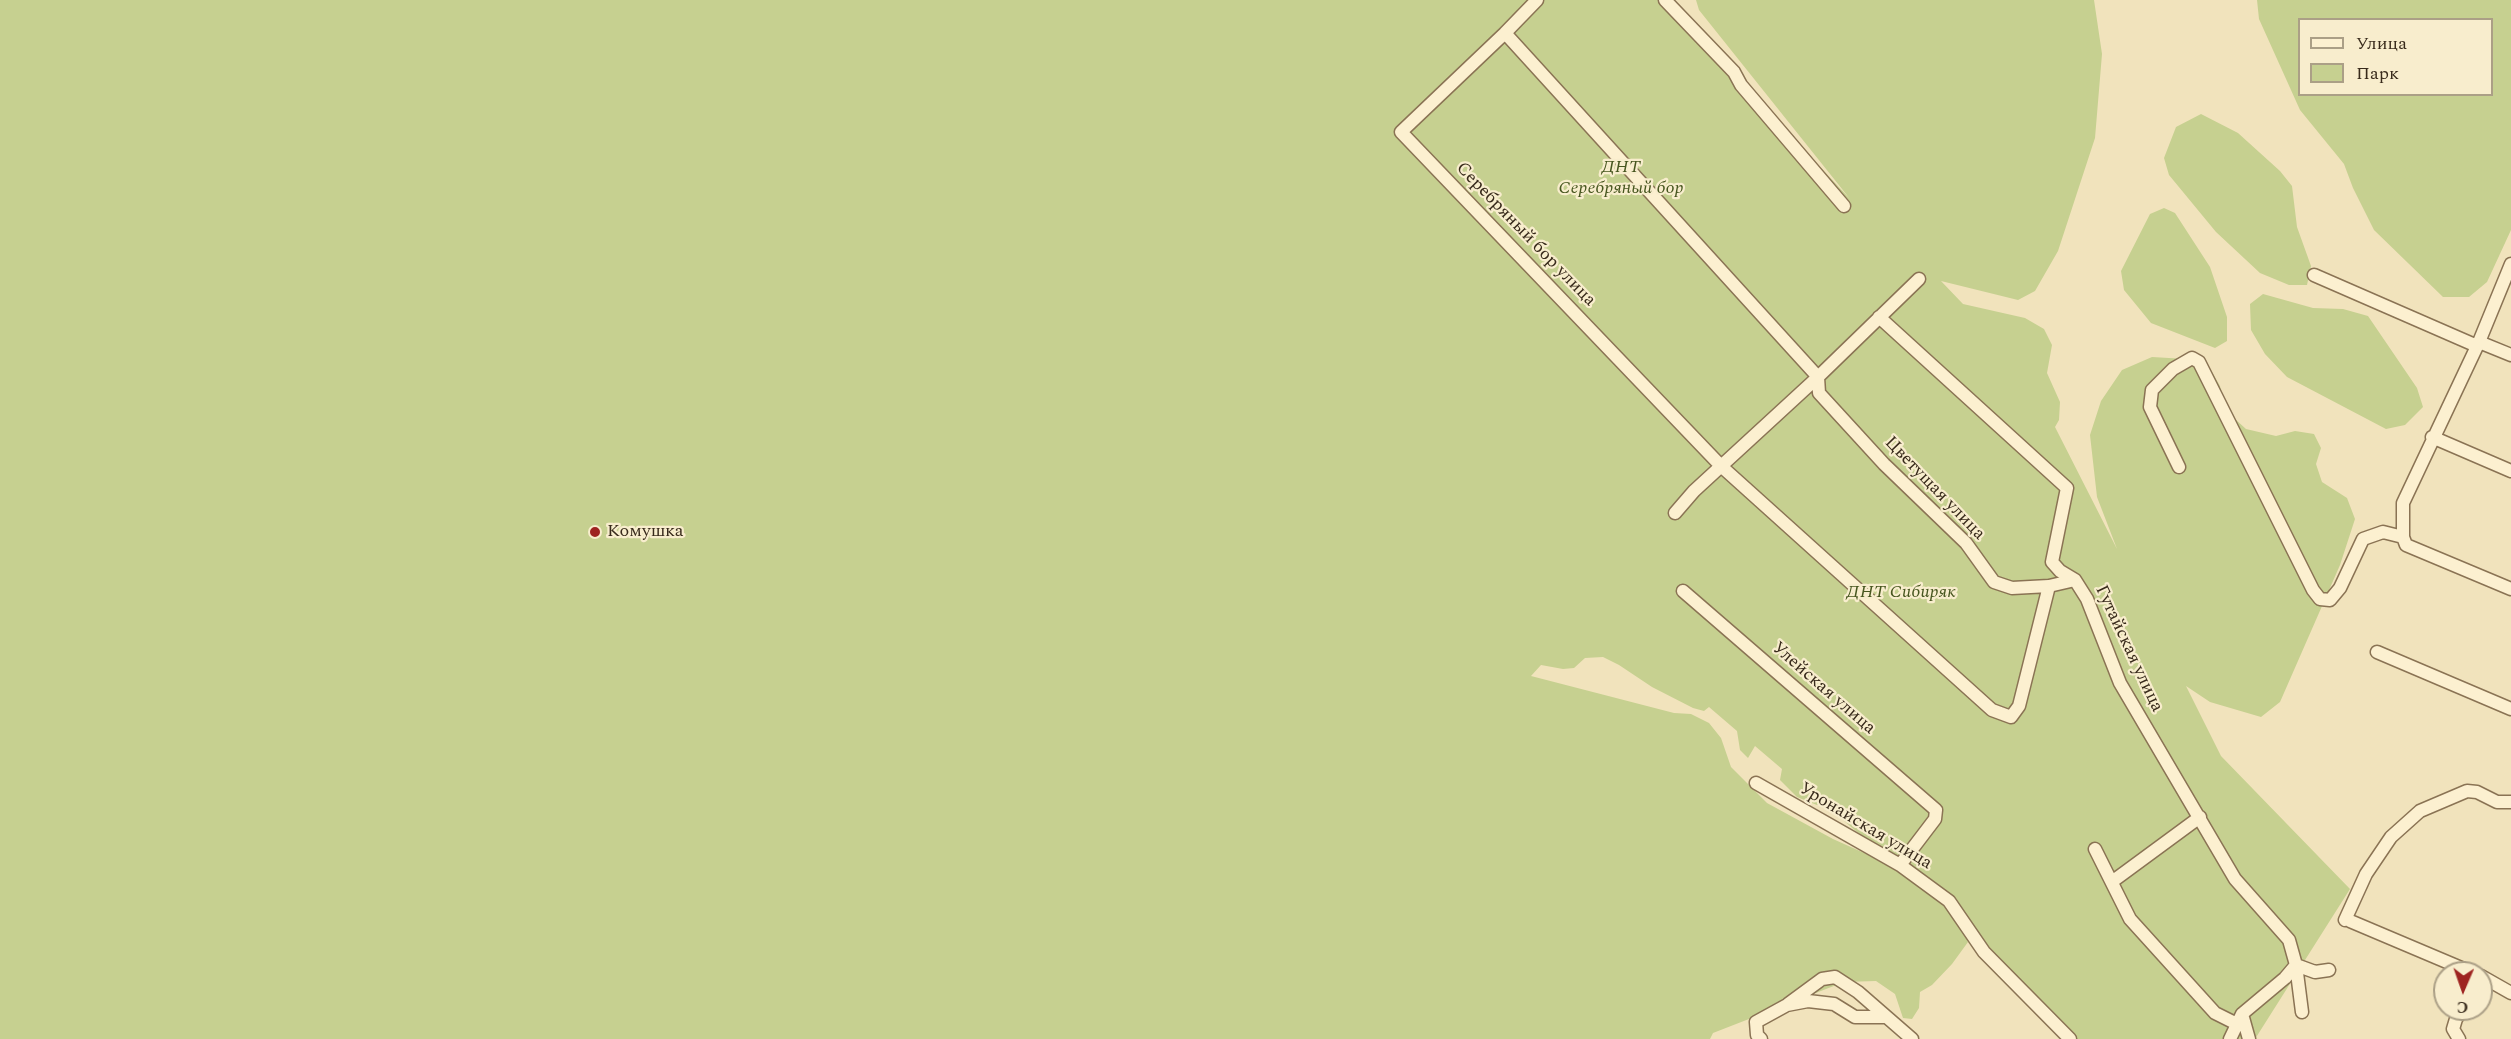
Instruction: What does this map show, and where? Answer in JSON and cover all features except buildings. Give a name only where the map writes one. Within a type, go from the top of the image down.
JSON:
[{"type":"street","name":"Серебряный бор улица","points":[[1537,0],[1401,132],[1721,466]]},
{"type":"street","points":[[1665,0],[1734,72],[1741,85],[1844,206]]},
{"type":"street","points":[[1505,33],[1818,377]]},
{"type":"street","points":[[2511,264],[2478,344],[2432,437],[2403,503],[2403,537],[2406,545],[2511,589]]},
{"type":"street","points":[[2314,275],[2511,356]]},
{"type":"street","points":[[1675,513],[1721,466],[1818,377],[1918,279]]},
{"type":"street","name":"Гутайская улица","points":[[1879,317],[2067,489],[2052,562],[2060,571],[2075,580],[2087,598],[2120,682],[2160,754],[2200,817],[2235,879],[2289,940],[2296,965]]},
{"type":"street","points":[[2179,467],[2150,407],[2151,398],[2152,390],[2173,369],[2192,358],[2199,362],[2313,590],[2320,599],[2330,600],[2340,588],[2363,538],[2383,532],[2403,537]]},
{"type":"street","name":"Цветущая улица","points":[[1818,377],[1819,393],[1884,465],[1966,543],[1994,582],[2012,588],[2049,586],[2075,580]]},
{"type":"street","points":[[2432,437],[2511,471]]},
{"type":"street","points":[[1721,466],[1992,710],[2011,717],[2019,706],[2049,586]]},
{"type":"street","name":"Улейская улица","points":[[1683,591],[1936,810],[1938,814],[1900,865]]},
{"type":"street","points":[[2377,652],[2511,709]]},
{"type":"street","name":"Уронайская улица","points":[[1756,783],[1900,865],[1949,901],[1984,952],[2070,1039]]},
{"type":"street","points":[[2444,961],[2347,920],[2366,874],[2391,837],[2420,811],[2467,791],[2477,792],[2497,802],[2511,802]]},
{"type":"street","points":[[2113,881],[2200,817]]},
{"type":"street","points":[[2095,849],[2130,919],[2215,1013],[2240,1019],[2250,1039]]},
{"type":"street","points":[[2230,1039],[2240,1019],[2296,965]]},
{"type":"street","points":[[2296,965],[2314,972],[2329,970]]},
{"type":"street","points":[[2296,965],[2302,1012]]},
{"type":"street","points":[[1761,1039],[1757,1035],[1756,1022],[1787,1005],[1822,979],[1835,977],[1858,992],[1912,1039]]},
{"type":"street","points":[[2493,985],[2511,993]]},
{"type":"street","points":[[1787,1005],[1808,1001],[1834,1004],[1855,1017],[1885,1017]]},
{"type":"street","points":[[2455,1021],[2453,1029],[2459,1039]]},
{"type":"green space","points":[[0,0],[1665,0],[1850,199],[1699,10],[1696,0],[2094,0],[2102,54],[2095,138],[2058,251],[2035,291],[2018,300],[1941,281],[1963,304],[2025,318],[2044,329],[2052,345],[2047,373],[2060,402],[2059,420],[2055,427],[2117,549],[2097,497],[2090,435],[2101,401],[2122,370],[2152,357],[2186,359],[2208,365],[2220,386],[2224,409],[2246,429],[2276,436],[2295,431],[2314,434],[2321,448],[2316,464],[2322,482],[2347,498],[2355,519],[2340,565],[2280,702],[2261,717],[2210,702],[2186,686],[2221,756],[2350,889],[2255,1039],[2065,1039],[1966,937],[1968,942],[1952,964],[1932,985],[1920,992],[1919,1008],[1912,1019],[1903,1018],[1895,994],[1876,981],[1844,982],[1713,1033],[1710,1039],[0,1039]],"holes":[[[1603,657],[1652,687],[1693,708],[1704,711],[1709,707],[1737,731],[1740,750],[1748,758],[1755,746],[1782,769],[1780,780],[1797,797],[1817,805],[1824,804],[1902,870],[1833,839],[1767,803],[1731,767],[1721,738],[1709,723],[1691,714],[1674,713],[1531,676],[1541,665],[1563,669],[1574,668],[1585,658]]]},
{"type":"green space","points":[[2257,0],[2511,0],[2511,230],[2487,282],[2469,297],[2443,297],[2374,230],[2344,164],[2300,110],[2259,19]]},
{"type":"green space","points":[[2201,114],[2238,133],[2280,171],[2292,186],[2297,227],[2311,266],[2307,285],[2289,285],[2260,273],[2216,232],[2169,175],[2164,158],[2176,127]]},
{"type":"green space","points":[[2164,208],[2175,213],[2210,267],[2227,317],[2227,341],[2215,348],[2151,323],[2124,290],[2121,271],[2150,214]]},
{"type":"green space","points":[[2263,294],[2313,308],[2343,309],[2368,316],[2417,388],[2423,407],[2405,425],[2386,429],[2287,377],[2265,354],[2251,330],[2250,304]]},
{"type":"place","name":"Комушка","points":[[595,532]]},
{"type":"park label","name":"ДНТ Серебряный бор","points":[[1621,178]]},
{"type":"park label","name":"ДНТ Сибиряк","points":[[1901,593]]}]
